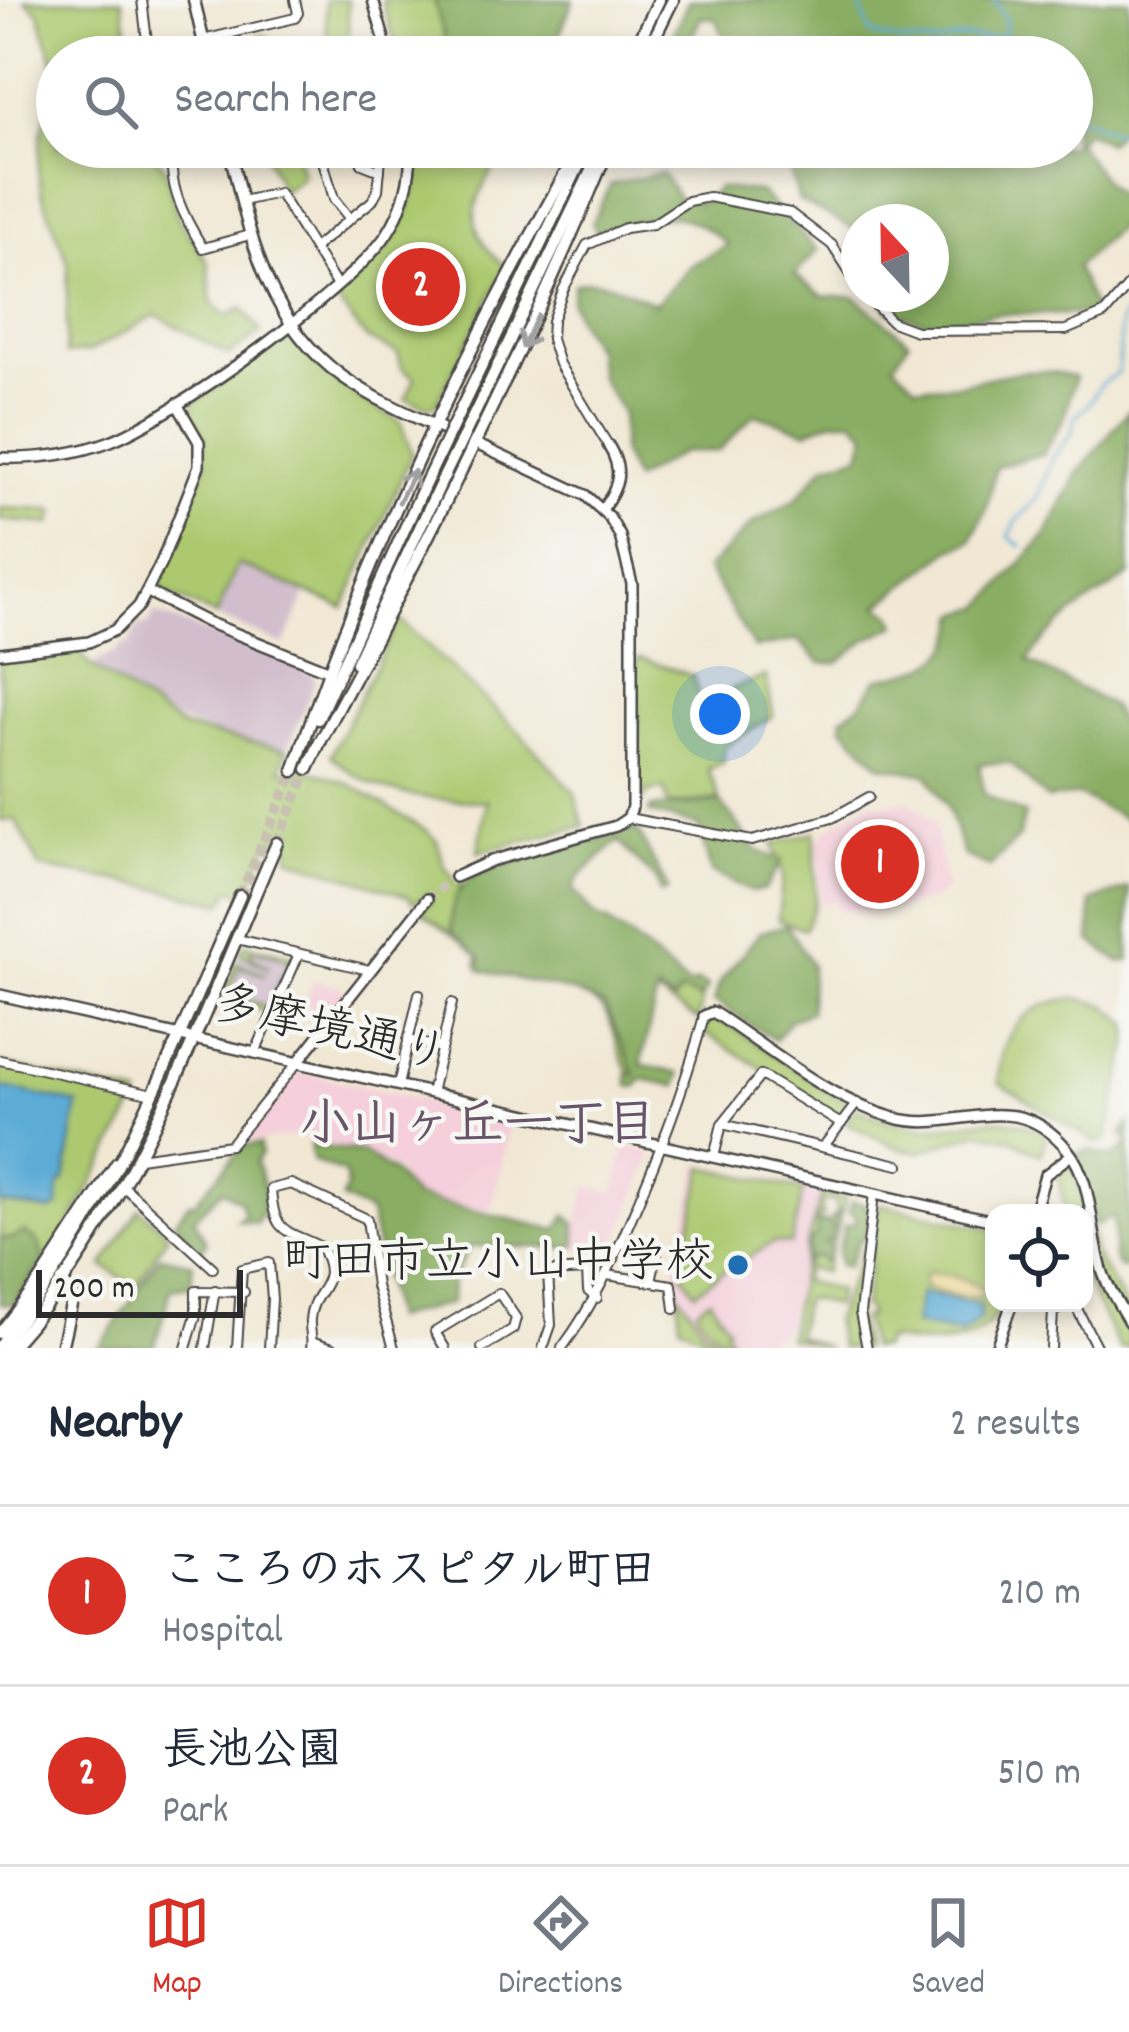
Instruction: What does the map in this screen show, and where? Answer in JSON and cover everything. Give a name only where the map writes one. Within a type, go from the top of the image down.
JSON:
[{"type":"main road","points":[[194,0],[202,36]]},
{"type":"main road","points":[[656,36],[665,4]]},
{"type":"main road","points":[[644,36],[665,4]]},
{"type":"main road","points":[[234,168],[266,282],[314,352],[346,380],[476,444]]},
{"type":"main road","points":[[572,168],[510,264],[402,496],[329,671],[294,771],[575,168]]},
{"type":"main road","points":[[308,769],[596,168]]},
{"type":"main road","points":[[320,744],[550,291],[598,168]]},
{"type":"main road","points":[[59,1279],[235,939],[277,843]]},
{"type":"main road","points":[[10,1348],[138,1158],[240,896]]},
{"type":"main road","points":[[0,1333],[40,1281],[111,1167],[122,1162]]},
{"type":"main road","points":[[59,1279],[73,1297],[61,1348]]},
{"type":"main road","points":[[0,1346],[23,1326]]},
{"type":"street","points":[[142,0],[146,36]]},
{"type":"street","points":[[220,36],[295,18],[295,0]]},
{"type":"street","points":[[373,0],[382,36]]},
{"type":"street","points":[[172,168],[183,214],[202,248],[250,235]]},
{"type":"street","points":[[325,168],[334,199],[350,219]]},
{"type":"street","points":[[372,168],[380,171]]},
{"type":"street","points":[[314,248],[372,202],[380,168]]},
{"type":"street","points":[[0,458],[44,458],[95,447],[178,404],[291,323],[373,254],[393,225],[406,193],[409,168]]},
{"type":"street","points":[[242,202],[279,193],[337,286]]},
{"type":"street","points":[[602,510],[619,480],[617,464],[559,364],[550,339],[563,290],[587,245],[625,228],[652,224],[688,201],[709,197],[790,213],[832,245],[841,259]]},
{"type":"street","points":[[882,312],[892,322],[916,331],[1066,330],[1104,314],[1129,285]]},
{"type":"street","points":[[0,653],[94,640],[122,624],[148,592],[199,466],[199,442],[178,404]]},
{"type":"street","points":[[455,877],[491,861],[616,826],[628,818],[633,798],[632,584],[620,536],[602,510],[576,490],[476,444]]},
{"type":"street","points":[[148,592],[207,622],[329,671]]},
{"type":"street","points":[[628,818],[752,841],[832,818],[869,797]]},
{"type":"street","points":[[138,1158],[230,1145],[427,898]]},
{"type":"street","points":[[235,939],[369,970]]},
{"type":"street","points":[[255,1053],[298,954]]},
{"type":"street","name":"多摩境通り","points":[[0,994],[985,1219]]},
{"type":"street","points":[[398,1085],[420,1001]]},
{"type":"street","points":[[431,1093],[448,1007]]},
{"type":"street","points":[[562,1348],[607,1275],[686,1085],[704,1016],[713,1012],[857,1103],[913,1122],[984,1113],[1043,1128],[1071,1155],[1083,1185],[1103,1274],[1129,1322]]},
{"type":"street","points":[[408,1040],[441,1048]]},
{"type":"street","points":[[0,1060],[153,1094]]},
{"type":"street","points":[[715,1157],[722,1124],[764,1074],[841,1124]]},
{"type":"street","points":[[823,1148],[857,1103]]},
{"type":"street","points":[[722,1124],[892,1167]]},
{"type":"street","points":[[1037,1204],[1045,1175],[1071,1155]]},
{"type":"street","points":[[333,1348],[312,1345],[310,1316],[330,1270],[321,1247],[283,1231],[276,1222],[272,1189],[291,1184],[367,1220],[376,1286],[394,1348]]},
{"type":"street","points":[[123,1186],[213,1268]]},
{"type":"street","points":[[867,1348],[863,1313],[874,1194]]},
{"type":"street","points":[[621,1243],[657,1253],[650,1282]]},
{"type":"street","points":[[595,1255],[614,1259]]},
{"type":"street","points":[[237,1348],[242,1269],[269,1263],[269,1348]]},
{"type":"street","points":[[543,1348],[551,1324],[548,1272],[586,1270],[588,1291],[596,1298]]},
{"type":"street","points":[[607,1275],[672,1285],[675,1310]]},
{"type":"street","points":[[206,1348],[215,1290]]},
{"type":"street","points":[[186,1348],[196,1315],[196,1291],[244,1292]]},
{"type":"street","points":[[445,1348],[435,1332],[499,1293],[516,1318],[513,1329],[482,1348]]},
{"type":"street","points":[[996,1348],[1009,1312]]},
{"type":"street","points":[[1051,1348],[1053,1312]]},
{"type":"street","points":[[1077,1312],[1097,1348]]},
{"type":"street","points":[[573,1333],[573,1348]]},
{"type":"shaded area","points":[[238,566],[306,594],[284,645],[217,617]]},
{"type":"shaded area","points":[[154,613],[312,672],[315,681],[288,748],[241,742],[176,720],[97,673],[95,662],[118,651],[121,644],[128,646],[137,627],[149,624]]},
{"type":"shaded area","points":[[872,800],[876,804],[908,801],[934,822],[946,889],[935,899],[876,912],[837,909],[835,901],[820,904],[819,839]]},
{"type":"shaded area","points":[[245,945],[291,955],[293,960],[269,1014],[222,995]]},
{"type":"shaded area","points":[[313,980],[346,989],[327,1014],[305,1007]]},
{"type":"shaded area","points":[[300,1072],[468,1111],[466,1124],[478,1126],[481,1114],[511,1120],[491,1211],[413,1197],[396,1170],[362,1152],[296,1136],[241,1143]]},
{"type":"shaded area","points":[[625,1146],[652,1156],[612,1254],[571,1249],[587,1186],[614,1193]]},
{"type":"shaded area","name":"町田市立小山中学校","points":[[699,1164],[820,1191],[785,1329],[755,1348],[727,1348],[680,1324],[673,1281]]},
{"type":"green space","points":[[25,0],[122,0],[128,36],[46,36],[39,13]]},
{"type":"green space","points":[[325,0],[348,0],[349,36],[327,36]]},
{"type":"green space","points":[[382,0],[573,0],[559,36],[393,36]]},
{"type":"green space","points":[[434,0],[573,0],[559,36],[444,36]]},
{"type":"green space","points":[[689,0],[1129,0],[1129,122],[1107,143],[1093,135],[1093,36],[723,36],[717,20],[701,17],[692,36],[673,36]]},
{"type":"green space","points":[[1093,165],[1129,205],[1129,217],[1076,267],[1096,314],[998,314],[929,323],[891,312],[949,312],[949,204],[841,204],[841,222],[799,201],[789,168]]},
{"type":"green space","points":[[165,168],[178,218],[208,262],[212,303],[227,316],[242,308],[261,332],[229,355],[156,315],[90,351],[66,354],[68,263],[38,171]]},
{"type":"green space","points":[[272,168],[300,168],[303,176],[283,191]]},
{"type":"green space","points":[[418,168],[494,168],[480,194],[475,223],[490,251],[506,266],[436,405],[428,407],[406,399],[415,378],[402,368],[398,353],[366,338],[334,298],[371,266],[397,233]]},
{"type":"green space","points":[[662,173],[679,199],[702,203],[718,188],[760,192],[818,250],[795,275],[823,296],[841,297],[841,312],[873,312],[909,341],[894,364],[917,386],[955,385],[1034,371],[1075,377],[1063,421],[1042,454],[996,467],[986,510],[971,541],[951,549],[879,605],[893,615],[897,625],[866,640],[837,663],[821,663],[798,640],[754,648],[707,569],[753,523],[795,500],[825,465],[861,454],[867,433],[853,420],[834,420],[806,431],[755,414],[718,451],[683,452],[634,480],[621,452],[622,412],[600,378],[595,348],[576,318],[571,302],[574,284],[605,283],[655,304],[691,265],[728,245],[696,223],[666,216],[597,233],[592,222],[611,184]]},
{"type":"green space","points":[[283,341],[293,341],[343,386],[400,421],[412,454],[344,608],[238,564],[216,616],[163,591],[160,580],[206,464],[205,436],[191,413],[193,403]]},
{"type":"green space","points":[[1129,410],[1129,576],[1060,624],[1028,661],[1110,705],[1129,736],[1129,815],[1127,820],[1078,795],[1047,799],[1010,763],[979,764],[984,794],[1025,815],[1018,838],[990,867],[964,856],[947,806],[927,774],[880,765],[843,727],[842,718],[861,703],[877,679],[921,668],[943,655],[956,632],[958,614],[982,607],[1046,535],[1078,473]]},
{"type":"green space","points":[[0,508],[55,512],[51,524],[0,520]]},
{"type":"green space","points":[[399,619],[518,731],[574,792],[584,826],[478,852],[487,801],[403,794],[365,780],[331,755]]},
{"type":"green space","points":[[78,650],[91,666],[183,728],[287,750],[281,770],[300,774],[303,768],[348,783],[427,831],[437,840],[445,868],[466,891],[606,921],[702,1002],[698,1020],[656,994],[637,1079],[625,1065],[609,1019],[595,1003],[564,988],[477,965],[479,955],[422,912],[431,902],[427,894],[413,902],[408,896],[290,858],[289,846],[271,839],[246,895],[231,889],[223,903],[40,868],[16,820],[0,821],[0,659]]},
{"type":"green space","points":[[637,659],[693,676],[710,718],[732,702],[731,689],[766,676],[773,716],[725,746],[723,763],[708,769],[720,800],[668,805],[664,789],[645,793],[644,800],[639,800]]},
{"type":"green space","points":[[721,802],[755,849],[782,861],[765,889],[752,892],[711,872],[699,826],[649,813],[650,808]]},
{"type":"green space","points":[[637,829],[668,890],[660,893],[656,880],[618,841],[579,877],[573,889],[592,914],[632,939],[689,986],[698,982],[708,987],[702,998],[679,992],[674,1001],[657,992],[641,1064],[680,1074],[677,1086],[642,1079],[636,1087],[629,1086],[627,1074],[635,1074],[605,1006],[573,992],[480,970],[481,958],[451,931],[457,896],[464,884],[484,871]]},
{"type":"green space","points":[[815,832],[815,902],[805,929],[778,920],[783,874],[773,844]]},
{"type":"green space","points":[[1129,888],[1129,961],[1118,961],[1091,941],[1091,902]]},
{"type":"green space","points":[[787,925],[811,965],[810,1012],[791,1019],[775,1040],[714,1001],[720,982],[760,932]]},
{"type":"green space","points":[[245,945],[291,955],[293,960],[269,1014],[222,995],[236,962],[266,975],[239,967],[229,992],[267,1007],[290,960],[252,949],[250,955],[270,968],[240,954]]},
{"type":"green space","points":[[1076,998],[1105,1005],[1129,1024],[1107,1138],[1097,1143],[999,1083],[1004,1049],[1018,1023],[1042,1006]]},
{"type":"green space","points":[[712,1014],[848,1103],[842,1118],[705,1033],[707,1016]]},
{"type":"green space","points":[[0,1063],[140,1097],[65,1233],[14,1304],[0,1289]]},
{"type":"green space","points":[[856,1108],[913,1126],[999,1120],[1047,1135],[1041,1155],[1011,1139],[979,1132],[919,1152],[898,1148],[846,1123]]},
{"type":"green space","points":[[260,1144],[256,1162],[265,1190],[264,1213],[257,1223],[237,1220],[244,1215],[240,1201],[222,1190],[194,1218],[207,1243],[201,1251],[174,1224],[243,1146]]},
{"type":"green space","points":[[1129,1144],[1129,1268],[1119,1267],[1114,1259],[1114,1216],[1096,1226],[1075,1154],[1089,1150],[1112,1158]]},
{"type":"green space","points":[[310,1145],[362,1152],[392,1172],[414,1197],[557,1230],[566,1215],[575,1223],[577,1245],[471,1246],[452,1279],[451,1303],[392,1319],[370,1213],[342,1199],[347,1186],[344,1173],[313,1161]]},
{"type":"green space","points":[[1073,1165],[1083,1204],[1064,1204],[1057,1173]]},
{"type":"green space","points":[[704,1167],[803,1190],[791,1244],[774,1242],[744,1257],[695,1292],[683,1276],[682,1263]]},
{"type":"green space","points":[[822,1193],[845,1198],[843,1211],[837,1210],[833,1200],[821,1203],[823,1216],[818,1221],[828,1223],[837,1212],[842,1213],[824,1272],[806,1268],[803,1281],[838,1291],[835,1305],[804,1298],[796,1336],[828,1348],[788,1338],[805,1249]]},
{"type":"green space","points":[[852,1201],[870,1206],[865,1239],[860,1239],[847,1267],[839,1265],[838,1251],[845,1225],[854,1224],[855,1216],[849,1213]]},
{"type":"green space","points":[[879,1204],[985,1228],[985,1312],[999,1312],[972,1337],[925,1344],[886,1339],[882,1348],[870,1348],[863,1318],[868,1311],[863,1307]]},
{"type":"green space","points":[[139,1208],[168,1234],[136,1287],[103,1266]]},
{"type":"green space","points":[[839,1213],[836,1230],[831,1227],[831,1240],[824,1243],[829,1247],[828,1259],[809,1258],[804,1267],[810,1241],[818,1234],[816,1222],[828,1224]]},
{"type":"green space","points":[[24,1232],[39,1243],[43,1261],[12,1305],[0,1303],[0,1238],[11,1239]]},
{"type":"green space","points":[[1093,1246],[1129,1311],[1129,1348],[1119,1348],[1093,1296]]},
{"type":"green space","points":[[864,1249],[855,1313],[863,1348],[840,1348],[834,1320]]},
{"type":"green space","points":[[160,1256],[193,1263],[191,1286],[171,1289],[154,1348],[98,1348],[123,1314]]},
{"type":"green space","points":[[677,1290],[704,1330],[735,1348],[680,1324]]},
{"type":"green space","points":[[710,1299],[732,1341],[699,1315],[696,1309]]},
{"type":"sand","points":[[925,1273],[963,1280],[984,1290],[984,1296],[935,1291],[923,1285]]},
{"type":"water","points":[[0,1087],[78,1104],[58,1207],[50,1211],[0,1203]]},
{"type":"water","points":[[920,1293],[980,1305],[980,1319],[962,1334],[914,1325]]},
{"type":"waterway","points":[[994,0],[1006,21],[1004,33]]},
{"type":"waterway","points":[[859,4],[871,34],[877,36]]},
{"type":"waterway","points":[[996,36],[1006,36]]},
{"type":"waterway","points":[[1093,124],[1115,132],[1129,127]]},
{"type":"waterway","points":[[1022,546],[1009,537],[1016,522],[1038,497],[1053,457],[1072,433],[1075,417],[1100,385],[1118,372],[1121,321],[1129,310]]},
{"type":"tunnel","points":[[277,843],[308,769]]},
{"type":"tunnel","points":[[240,896],[294,771]]},
{"type":"tunnel","points":[[427,899],[455,877]]},
{"type":"place","name":"長池公園","points":[[421,287]]},
{"type":"place","name":"こころのホスピタル町田","points":[[880,864]]},
{"type":"place","name":"町田市立小山中学校","points":[[738,1265]]},
{"type":"district","name":"小山ヶ丘一丁目","points":[[478,1129]]}]
